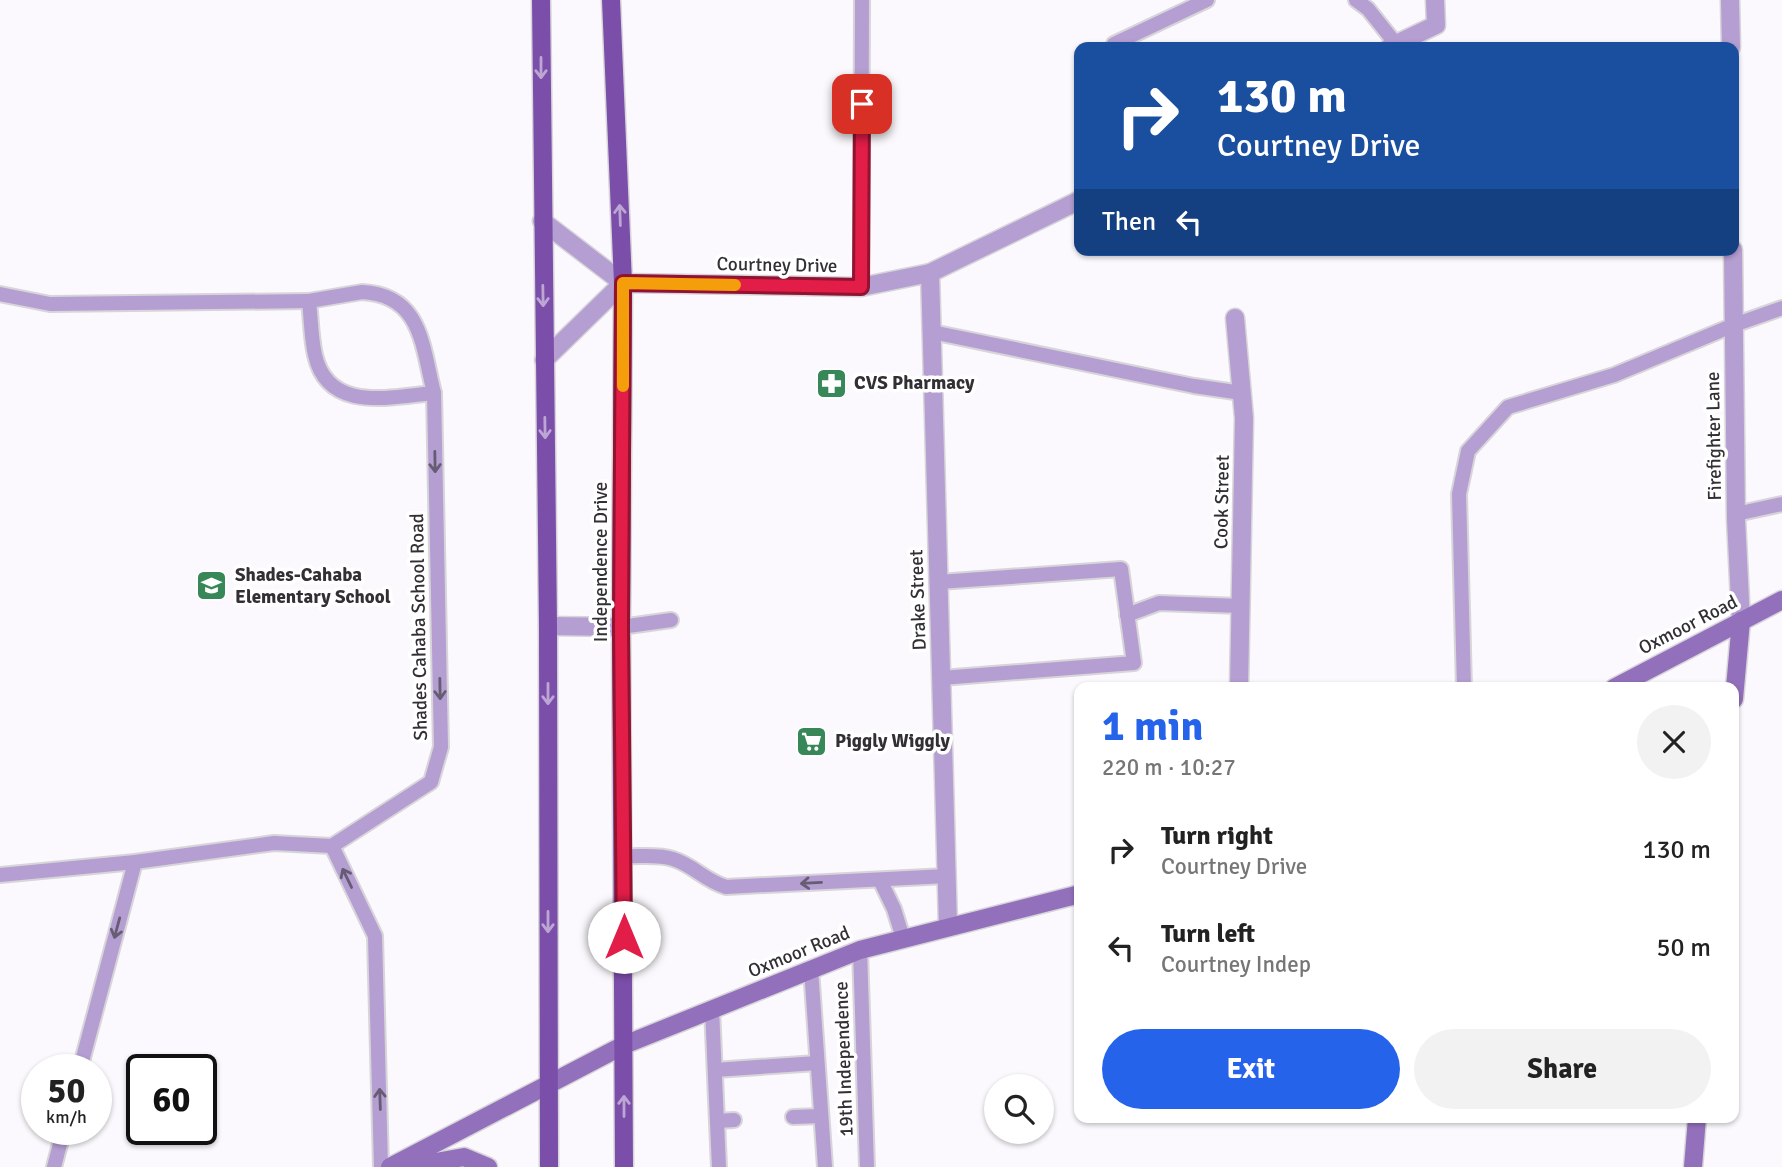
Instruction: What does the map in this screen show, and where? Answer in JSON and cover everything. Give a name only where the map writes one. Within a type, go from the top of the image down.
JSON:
[{"type":"main road","points":[[541,0],[548,626],[549,1167]]},
{"type":"main road","name":"Independence Drive","points":[[611,0],[623,283],[621,627],[624,1167]]},
{"type":"main road","name":"Oxmoor Road","points":[[1625,682],[1782,600]]},
{"type":"main road","points":[[1736,682],[1741,621]]},
{"type":"main road","name":"Oxmoor Road","points":[[390,1167],[624,1045],[811,969],[860,950],[1074,895]]},
{"type":"main road","points":[[1693,1167],[1697,1123]]},
{"type":"main road","points":[[407,1167],[464,1157],[488,1167]]},
{"type":"street","points":[[1401,42],[1436,24],[1435,0]]},
{"type":"street","points":[[1730,0],[1731,42]]},
{"type":"street","name":"Courtney Drive","points":[[623,283],[861,287],[930,273],[1074,203]]},
{"type":"street","points":[[542,220],[623,283],[544,360]]},
{"type":"street","name":"Firefighter Lane","points":[[1733,256],[1736,514],[1741,621]]},
{"type":"street","name":"Drake Street","points":[[930,273],[948,926]]},
{"type":"street","name":"Cook Street","points":[[1235,318],[1244,418],[1239,682]]},
{"type":"street","points":[[548,626],[621,627]]},
{"type":"lane","points":[[861,287],[862,0]]},
{"type":"lane","points":[[1118,42],[1207,0]]},
{"type":"lane","points":[[1356,0],[1368,9],[1390,42]]},
{"type":"lane","name":"Shades Cahaba School Road","points":[[0,294],[50,304],[309,301],[362,292],[379,293],[394,299],[408,310],[416,324],[434,393],[441,747],[431,782],[332,846]]},
{"type":"lane","points":[[309,301],[315,355],[321,372],[332,386],[348,395],[366,398],[434,393]]},
{"type":"lane","points":[[1464,682],[1460,494],[1468,451],[1508,407],[1614,375],[1782,308]]},
{"type":"lane","points":[[932,332],[1194,386],[1242,393]]},
{"type":"lane","points":[[1736,514],[1782,504]]},
{"type":"lane","points":[[939,582],[1121,569],[1134,663],[941,678]]},
{"type":"lane","points":[[1127,615],[1159,604],[1241,606]]},
{"type":"lane","points":[[621,627],[671,620]]},
{"type":"lane","points":[[0,875],[135,862],[274,843],[332,846],[375,936],[382,1167]]},
{"type":"lane","points":[[623,856],[670,857],[686,864],[710,882],[726,887],[947,876]]},
{"type":"lane","points":[[84,1054],[135,862]]},
{"type":"lane","points":[[880,880],[894,909],[903,938]]},
{"type":"lane","name":"19th Independence","points":[[860,950],[867,1167]]},
{"type":"lane","points":[[811,969],[825,1167]]},
{"type":"lane","points":[[712,1009],[719,1167]]},
{"type":"lane","points":[[715,1070],[817,1063]]},
{"type":"lane","points":[[793,1117],[821,1116]]},
{"type":"lane","points":[[717,1121],[734,1121]]},
{"type":"lane","points":[[54,1167],[60,1145]]},
{"type":"slow traffic","points":[[623,386],[623,283],[735,285]]},
{"type":"place","name":"CVS Pharmacy","points":[[831,383]]},
{"type":"place","name":"Shades-Cahaba Elementary School","points":[[212,586]]},
{"type":"place","name":"Piggly Wiggly","points":[[812,741]]},
{"type":"route","points":[[624,937],[621,627],[623,283],[861,287],[862,104]]}]
